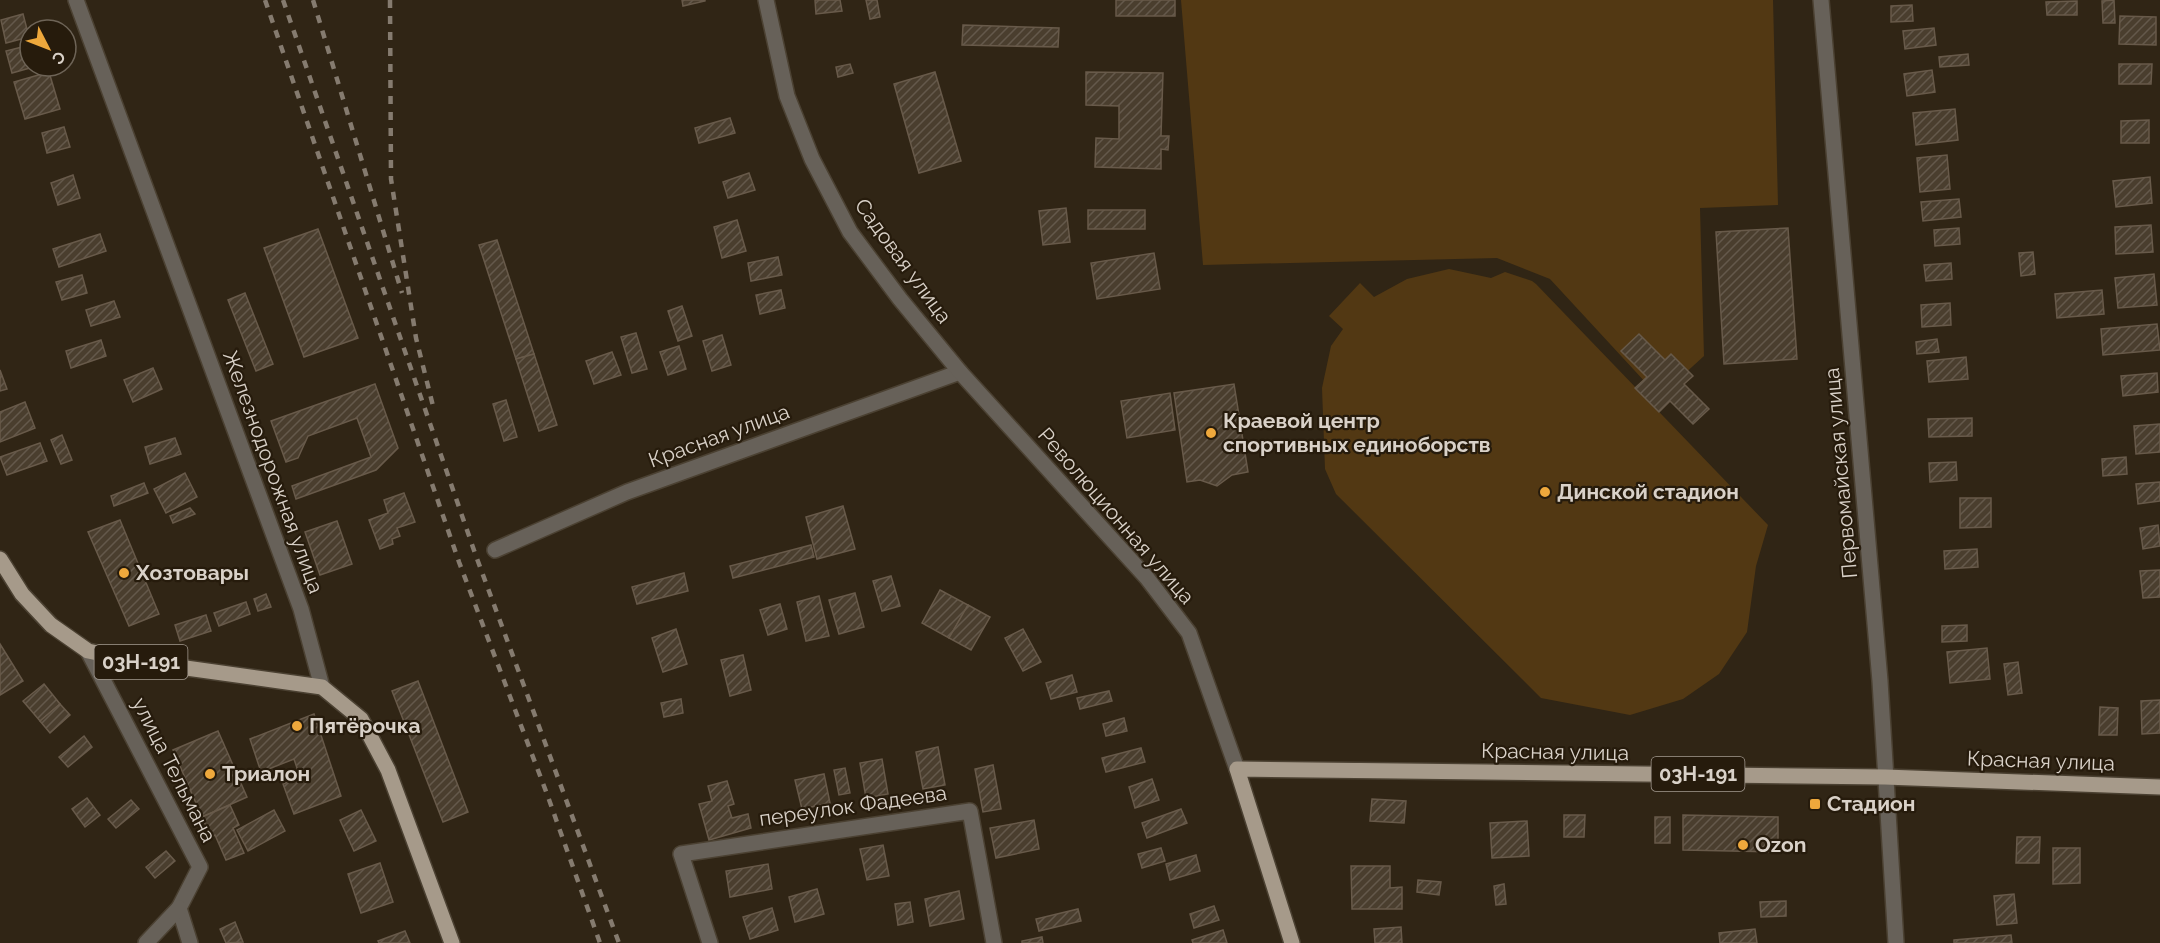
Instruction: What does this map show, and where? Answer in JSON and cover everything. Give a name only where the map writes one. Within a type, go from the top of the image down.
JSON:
[{"type":"main road","name":"улица Тельмана","points":[[1,564],[22,594],[51,625],[88,651],[136,661],[322,687]]},
{"type":"main road","points":[[322,687],[361,719],[388,770],[452,943]]},
{"type":"main road","name":"Красная улица","points":[[1237,769],[1885,777],[2160,787]]},
{"type":"main road","name":"Революционная улица","points":[[1237,769],[1292,943]]},
{"type":"street","name":"Железнодорожная улица","points":[[75,0],[301,609],[322,687]]},
{"type":"street","name":"Садовая улица","points":[[766,0],[787,96],[812,159],[850,232],[900,299],[960,372]]},
{"type":"street","name":"Первомайская улица","points":[[1821,0],[1880,681],[1896,943]]},
{"type":"street","name":"Красная улица","points":[[495,550],[627,492],[960,372]]},
{"type":"street","name":"Революционная улица","points":[[960,372],[1147,579],[1189,633],[1237,769]]},
{"type":"street","name":"улица Тельмана","points":[[88,651],[200,867],[179,908]]},
{"type":"street","name":"переулок Фадеева","points":[[710,943],[681,854],[970,811],[994,943]]},
{"type":"street","points":[[146,943],[179,908],[190,943]]},
{"type":"shaded area","points":[[1181,0],[1773,0],[1778,205],[1700,208],[1704,356],[1659,397],[1550,279],[1497,258],[1203,265]]},
{"type":"shaded area","points":[[1449,269],[1491,278],[1505,272],[1536,284],[1768,525],[1756,566],[1747,632],[1719,674],[1683,699],[1630,715],[1541,698],[1336,494],[1325,469],[1322,388],[1331,346],[1343,329],[1329,316],[1360,283],[1374,297],[1407,279]]},
{"type":"building","points":[[682,0],[705,0],[705,1],[683,6]]},
{"type":"building","points":[[815,0],[840,0],[842,11],[816,14]]},
{"type":"building","points":[[866,0],[877,0],[880,17],[870,19]]},
{"type":"building","points":[[1116,0],[1175,0],[1175,16],[1116,16]]},
{"type":"building","points":[[2114,0],[2115,23],[2103,23],[2102,1]]},
{"type":"building","points":[[2077,1],[2077,15],[2047,15],[2046,2]]},
{"type":"building","points":[[1912,5],[1913,21],[1891,22],[1891,6]]},
{"type":"building","points":[[23,14],[24,18],[18,18],[18,40],[6,43],[1,20]]},
{"type":"building","points":[[2120,16],[2156,17],[2156,45],[2119,44]]},
{"type":"building","points":[[963,25],[1059,28],[1058,47],[962,45]]},
{"type":"building","points":[[1934,28],[1936,45],[1905,49],[1903,31]]},
{"type":"building","points":[[18,48],[18,71],[12,73],[6,51]]},
{"type":"building","points":[[1968,54],[1969,65],[1940,67],[1939,57]]},
{"type":"building","points":[[850,64],[853,73],[838,77],[836,67]]},
{"type":"building","points":[[2119,64],[2152,64],[2151,84],[2119,84]]},
{"type":"building","points":[[1932,70],[1935,92],[1907,96],[1904,74]]},
{"type":"building","points":[[935,72],[961,161],[919,173],[894,84]]},
{"type":"building","points":[[1086,72],[1163,73],[1161,136],[1169,136],[1168,150],[1161,149],[1161,169],[1095,167],[1096,138],[1119,139],[1119,106],[1086,105]]},
{"type":"building","points":[[28,78],[51,78],[60,109],[25,119],[14,82]]},
{"type":"building","points":[[1955,109],[1958,140],[1916,145],[1913,113]]},
{"type":"building","points":[[730,118],[735,133],[699,143],[695,128]]},
{"type":"building","points":[[2149,120],[2149,143],[2121,143],[2121,121]]},
{"type":"building","points":[[64,127],[70,147],[47,153],[42,133]]},
{"type":"building","points":[[1947,155],[1950,189],[1920,192],[1917,158]]},
{"type":"building","points":[[749,173],[755,190],[728,198],[723,182]]},
{"type":"building","points":[[73,175],[80,198],[58,205],[51,183]]},
{"type":"building","points":[[2150,177],[2152,203],[2116,207],[2113,181]]},
{"type":"building","points":[[1959,199],[1961,217],[1923,221],[1921,202]]},
{"type":"building","points":[[1066,208],[1070,242],[1043,245],[1039,211]]},
{"type":"building","points":[[1088,210],[1145,210],[1145,229],[1088,229]]},
{"type":"building","points":[[737,220],[746,251],[722,258],[714,227]]},
{"type":"building","points":[[2151,225],[2153,252],[2116,254],[2115,227]]},
{"type":"building","points":[[1788,228],[1797,359],[1724,364],[1716,232]]},
{"type":"building","points":[[1959,228],[1960,244],[1935,246],[1934,230]]},
{"type":"building","points":[[318,229],[358,338],[304,357],[264,248]]},
{"type":"building","points":[[100,234],[106,251],[59,267],[53,249]]},
{"type":"building","points":[[497,240],[534,354],[516,359],[479,245]]},
{"type":"building","points":[[2033,252],[2035,274],[2021,276],[2019,253]]},
{"type":"building","points":[[1154,253],[1160,289],[1097,299],[1091,263]]},
{"type":"building","points":[[778,257],[782,275],[751,281],[748,263]]},
{"type":"building","points":[[1951,263],[1952,279],[1926,281],[1924,265]]},
{"type":"building","points":[[2154,274],[2157,305],[2118,308],[2115,278]]},
{"type":"building","points":[[82,275],[87,293],[62,300],[56,282]]},
{"type":"building","points":[[781,290],[785,308],[760,314],[756,295]]},
{"type":"building","points":[[2102,290],[2104,314],[2057,318],[2055,294]]},
{"type":"building","points":[[245,293],[273,364],[256,371],[228,300]]},
{"type":"building","points":[[114,301],[120,317],[91,326],[86,310]]},
{"type":"building","points":[[1950,303],[1951,325],[1922,327],[1921,305]]},
{"type":"building","points":[[682,306],[692,336],[678,341],[668,311]]},
{"type":"building","points":[[2157,324],[2160,350],[2103,355],[2101,329]]},
{"type":"building","points":[[636,333],[647,369],[632,373],[621,337]]},
{"type":"building","points":[[1639,334],[1665,360],[1671,354],[1693,376],[1684,384],[1709,409],[1693,424],[1670,401],[1659,412],[1635,388],[1647,377],[1621,351]]},
{"type":"building","points":[[722,335],[731,365],[712,371],[703,341]]},
{"type":"building","points":[[1937,339],[1939,352],[1917,354],[1916,342]]},
{"type":"building","points":[[101,340],[106,356],[71,368],[66,351]]},
{"type":"building","points":[[679,346],[686,369],[668,375],[660,352]]},
{"type":"building","points":[[612,352],[621,375],[594,384],[586,361]]},
{"type":"building","points":[[534,354],[557,425],[539,431],[516,359]]},
{"type":"building","points":[[1966,357],[1968,379],[1929,382],[1927,361]]},
{"type":"building","points":[[153,368],[162,389],[133,402],[124,380]]},
{"type":"building","points":[[0,370],[7,389],[0,391]]},
{"type":"building","points":[[2157,373],[2158,392],[2123,396],[2121,376]]},
{"type":"building","points":[[375,384],[398,448],[376,470],[296,499],[292,486],[371,457],[357,418],[308,436],[298,458],[286,462],[271,421]]},
{"type":"building","name":"Краевой центр спортивных единоборств","points":[[1234,384],[1248,472],[1232,475],[1217,486],[1200,480],[1187,482],[1174,393]]},
{"type":"building","points":[[1170,393],[1175,430],[1127,438],[1121,401]]},
{"type":"building","points":[[506,400],[517,437],[504,441],[493,404]]},
{"type":"building","points":[[25,402],[35,428],[0,442],[0,412]]},
{"type":"building","points":[[1972,418],[1972,436],[1929,437],[1928,419]]},
{"type":"building","points":[[2160,424],[2160,452],[2136,454],[2134,426]]},
{"type":"building","points":[[62,435],[72,460],[61,464],[51,440]]},
{"type":"building","points":[[175,438],[181,454],[150,464],[145,447]]},
{"type":"building","points":[[40,443],[47,461],[7,475],[0,457]]},
{"type":"building","points":[[2126,457],[2127,474],[2103,476],[2102,459]]},
{"type":"building","points":[[1956,462],[1957,480],[1930,482],[1929,463]]},
{"type":"building","points":[[185,473],[197,497],[166,513],[154,489]]},
{"type":"building","points":[[2160,482],[2160,501],[2138,504],[2136,484]]},
{"type":"building","points":[[144,483],[148,493],[114,506],[111,496]]},
{"type":"building","points":[[404,493],[415,522],[397,528],[400,536],[392,539],[393,544],[380,549],[369,520],[388,513],[384,500]]},
{"type":"building","points":[[1960,498],[1991,498],[1991,527],[1960,528]]},
{"type":"building","points":[[843,506],[855,549],[817,559],[806,517]]},
{"type":"building","points":[[190,508],[195,514],[173,523],[170,516]]},
{"type":"building","name":"Хозтовары","points":[[120,520],[159,614],[129,626],[88,532]]},
{"type":"building","points":[[337,521],[352,564],[320,575],[305,532]]},
{"type":"building","points":[[2158,525],[2160,546],[2143,549],[2140,528]]},
{"type":"building","points":[[811,545],[814,557],[733,578],[730,566]]},
{"type":"building","points":[[1977,549],[1978,567],[1945,569],[1944,551]]},
{"type":"building","points":[[2160,570],[2160,597],[2143,598],[2140,571]]},
{"type":"building","points":[[684,573],[688,591],[637,604],[632,587]]},
{"type":"building","points":[[891,576],[900,606],[882,611],[873,581]]},
{"type":"building","points":[[940,590],[968,605],[949,638],[922,623]]},
{"type":"building","points":[[855,593],[864,627],[839,634],[829,600]]},
{"type":"building","points":[[266,594],[271,607],[258,611],[254,599]]},
{"type":"building","points":[[819,596],[829,636],[806,641],[797,602]]},
{"type":"building","points":[[246,602],[250,614],[219,626],[214,613]]},
{"type":"building","points":[[780,604],[787,629],[768,635],[760,610]]},
{"type":"building","points":[[968,605],[990,617],[971,650],[949,638]]},
{"type":"building","points":[[206,615],[211,631],[180,641],[175,625]]},
{"type":"building","points":[[1967,625],[1967,641],[1942,642],[1942,626]]},
{"type":"building","points":[[676,629],[687,664],[663,672],[652,638]]},
{"type":"building","points":[[1023,629],[1041,662],[1023,671],[1005,638]]},
{"type":"building","points":[[0,644],[23,681],[0,695]]},
{"type":"building","points":[[1987,648],[1990,679],[1950,683],[1947,652]]},
{"type":"building","points":[[743,655],[751,690],[730,696],[721,660]]},
{"type":"building","points":[[2018,662],[2022,693],[2008,695],[2004,664]]},
{"type":"building","points":[[1072,675],[1077,692],[1051,699],[1046,683]]},
{"type":"building","points":[[418,681],[468,812],[443,822],[392,691]]},
{"type":"building","points":[[44,684],[60,704],[40,721],[23,701]]},
{"type":"building","points":[[1109,691],[1112,701],[1080,709],[1077,698]]},
{"type":"building","points":[[681,699],[683,713],[664,717],[661,703]]},
{"type":"building","points":[[2160,700],[2160,733],[2142,734],[2141,701]]},
{"type":"building","points":[[60,704],[70,715],[50,733],[40,721]]},
{"type":"building","points":[[2100,707],[2118,708],[2117,735],[2099,735]]},
{"type":"building","points":[[314,714],[341,796],[294,814],[283,784],[300,777],[294,759],[261,772],[250,739]]},
{"type":"building","points":[[1124,718],[1127,731],[1106,736],[1103,724]]},
{"type":"building","name":"Триалон","points":[[218,731],[247,797],[202,817],[173,750]]},
{"type":"building","points":[[84,736],[92,747],[68,767],[59,757]]},
{"type":"building","points":[[938,747],[945,785],[923,789],[916,752]]},
{"type":"building","points":[[1141,748],[1145,762],[1106,772],[1102,758]]},
{"type":"building","points":[[882,759],[888,794],[866,798],[860,763]]},
{"type":"building","points":[[993,765],[1001,809],[983,812],[975,769]]},
{"type":"building","points":[[845,768],[850,793],[839,795],[834,770]]},
{"type":"building","points":[[824,774],[830,803],[802,809],[795,780]]},
{"type":"building","points":[[1152,779],[1159,800],[1135,808],[1129,787]]},
{"type":"building","points":[[727,781],[734,804],[728,806],[732,818],[748,814],[751,828],[709,840],[699,804],[712,801],[708,786]]},
{"type":"building","points":[[87,798],[100,815],[85,827],[72,809]]},
{"type":"building","points":[[1372,799],[1406,801],[1404,823],[1370,821]]},
{"type":"building","points":[[131,800],[139,809],[116,828],[108,819]]},
{"type":"building","name":"Триалон","points":[[230,805],[239,825],[233,828],[244,853],[226,860],[215,835],[211,837],[202,817]]},
{"type":"building","points":[[1181,809],[1187,823],[1147,838],[1142,823]]},
{"type":"building","points":[[274,810],[285,831],[248,851],[237,830]]},
{"type":"building","points":[[361,810],[376,841],[354,851],[340,820]]},
{"type":"building","points":[[1564,815],[1585,815],[1584,837],[1564,837]]},
{"type":"building","points":[[1683,815],[1778,817],[1778,852],[1683,850]]},
{"type":"building","points":[[1655,817],[1670,817],[1670,843],[1655,843]]},
{"type":"building","points":[[1034,820],[1039,849],[996,858],[990,828]]},
{"type":"building","points":[[1527,821],[1529,856],[1492,858],[1490,823]]},
{"type":"building","points":[[2017,837],[2040,837],[2039,863],[2016,863]]},
{"type":"building","points":[[883,845],[889,876],[867,880],[860,849]]},
{"type":"building","points":[[1161,848],[1165,861],[1142,868],[1138,854]]},
{"type":"building","points":[[2053,848],[2080,848],[2080,883],[2053,884]]},
{"type":"building","points":[[166,851],[175,861],[155,878],[146,867]]},
{"type":"building","points":[[1196,855],[1200,871],[1170,880],[1166,864]]},
{"type":"building","points":[[380,863],[393,902],[361,913],[348,874]]},
{"type":"building","points":[[768,864],[772,889],[730,897],[726,871]]},
{"type":"building","points":[[1351,866],[1390,866],[1390,888],[1402,887],[1402,909],[1352,909]]},
{"type":"building","points":[[1418,880],[1441,882],[1439,895],[1417,892]]},
{"type":"building","points":[[1504,884],[1506,904],[1496,905],[1494,886]]},
{"type":"building","points":[[817,889],[824,914],[795,922],[789,897]]},
{"type":"building","points":[[959,891],[964,919],[930,926],[925,899]]},
{"type":"building","points":[[2014,894],[2017,923],[1997,925],[1994,896]]},
{"type":"building","points":[[1786,901],[1786,916],[1761,917],[1760,902]]},
{"type":"building","points":[[910,902],[913,922],[898,925],[895,904]]},
{"type":"building","points":[[1214,906],[1219,920],[1194,928],[1190,914]]},
{"type":"building","points":[[772,908],[778,930],[750,939],[743,917]]},
{"type":"building","points":[[1078,909],[1081,921],[1039,931],[1036,919]]},
{"type":"building","points":[[235,922],[243,942],[226,943],[220,929]]},
{"type":"building","points":[[1401,927],[1402,943],[1375,943],[1374,929]]},
{"type":"building","points":[[1755,929],[1757,943],[1720,943],[1719,933]]},
{"type":"building","points":[[1223,930],[1227,943],[1193,943],[1192,940]]},
{"type":"building","points":[[405,931],[410,943],[379,943],[378,941]]},
{"type":"building","points":[[2011,935],[2012,943],[1954,943],[1954,940]]},
{"type":"building","points":[[1042,937],[1043,943],[1022,943],[1022,941]]},
{"type":"railway","points":[[265,0],[459,562],[547,794],[600,943]]},
{"type":"railway","points":[[283,0],[476,556],[619,943]]},
{"type":"railway","points":[[313,0],[402,293]]},
{"type":"railway","points":[[390,0],[391,179],[416,338],[433,406]]},
{"type":"place","name":"Краевой центр спортивных единоборств","points":[[1211,433]]},
{"type":"place","name":"Динской стадион","points":[[1545,492]]},
{"type":"place","name":"Хозтовары","points":[[124,573]]},
{"type":"place","name":"Пятёрочка","points":[[297,726]]},
{"type":"place","name":"Триалон","points":[[210,774]]},
{"type":"place","name":"Стадион","points":[[1815,804]]},
{"type":"place","name":"Ozon","points":[[1743,845]]}]
